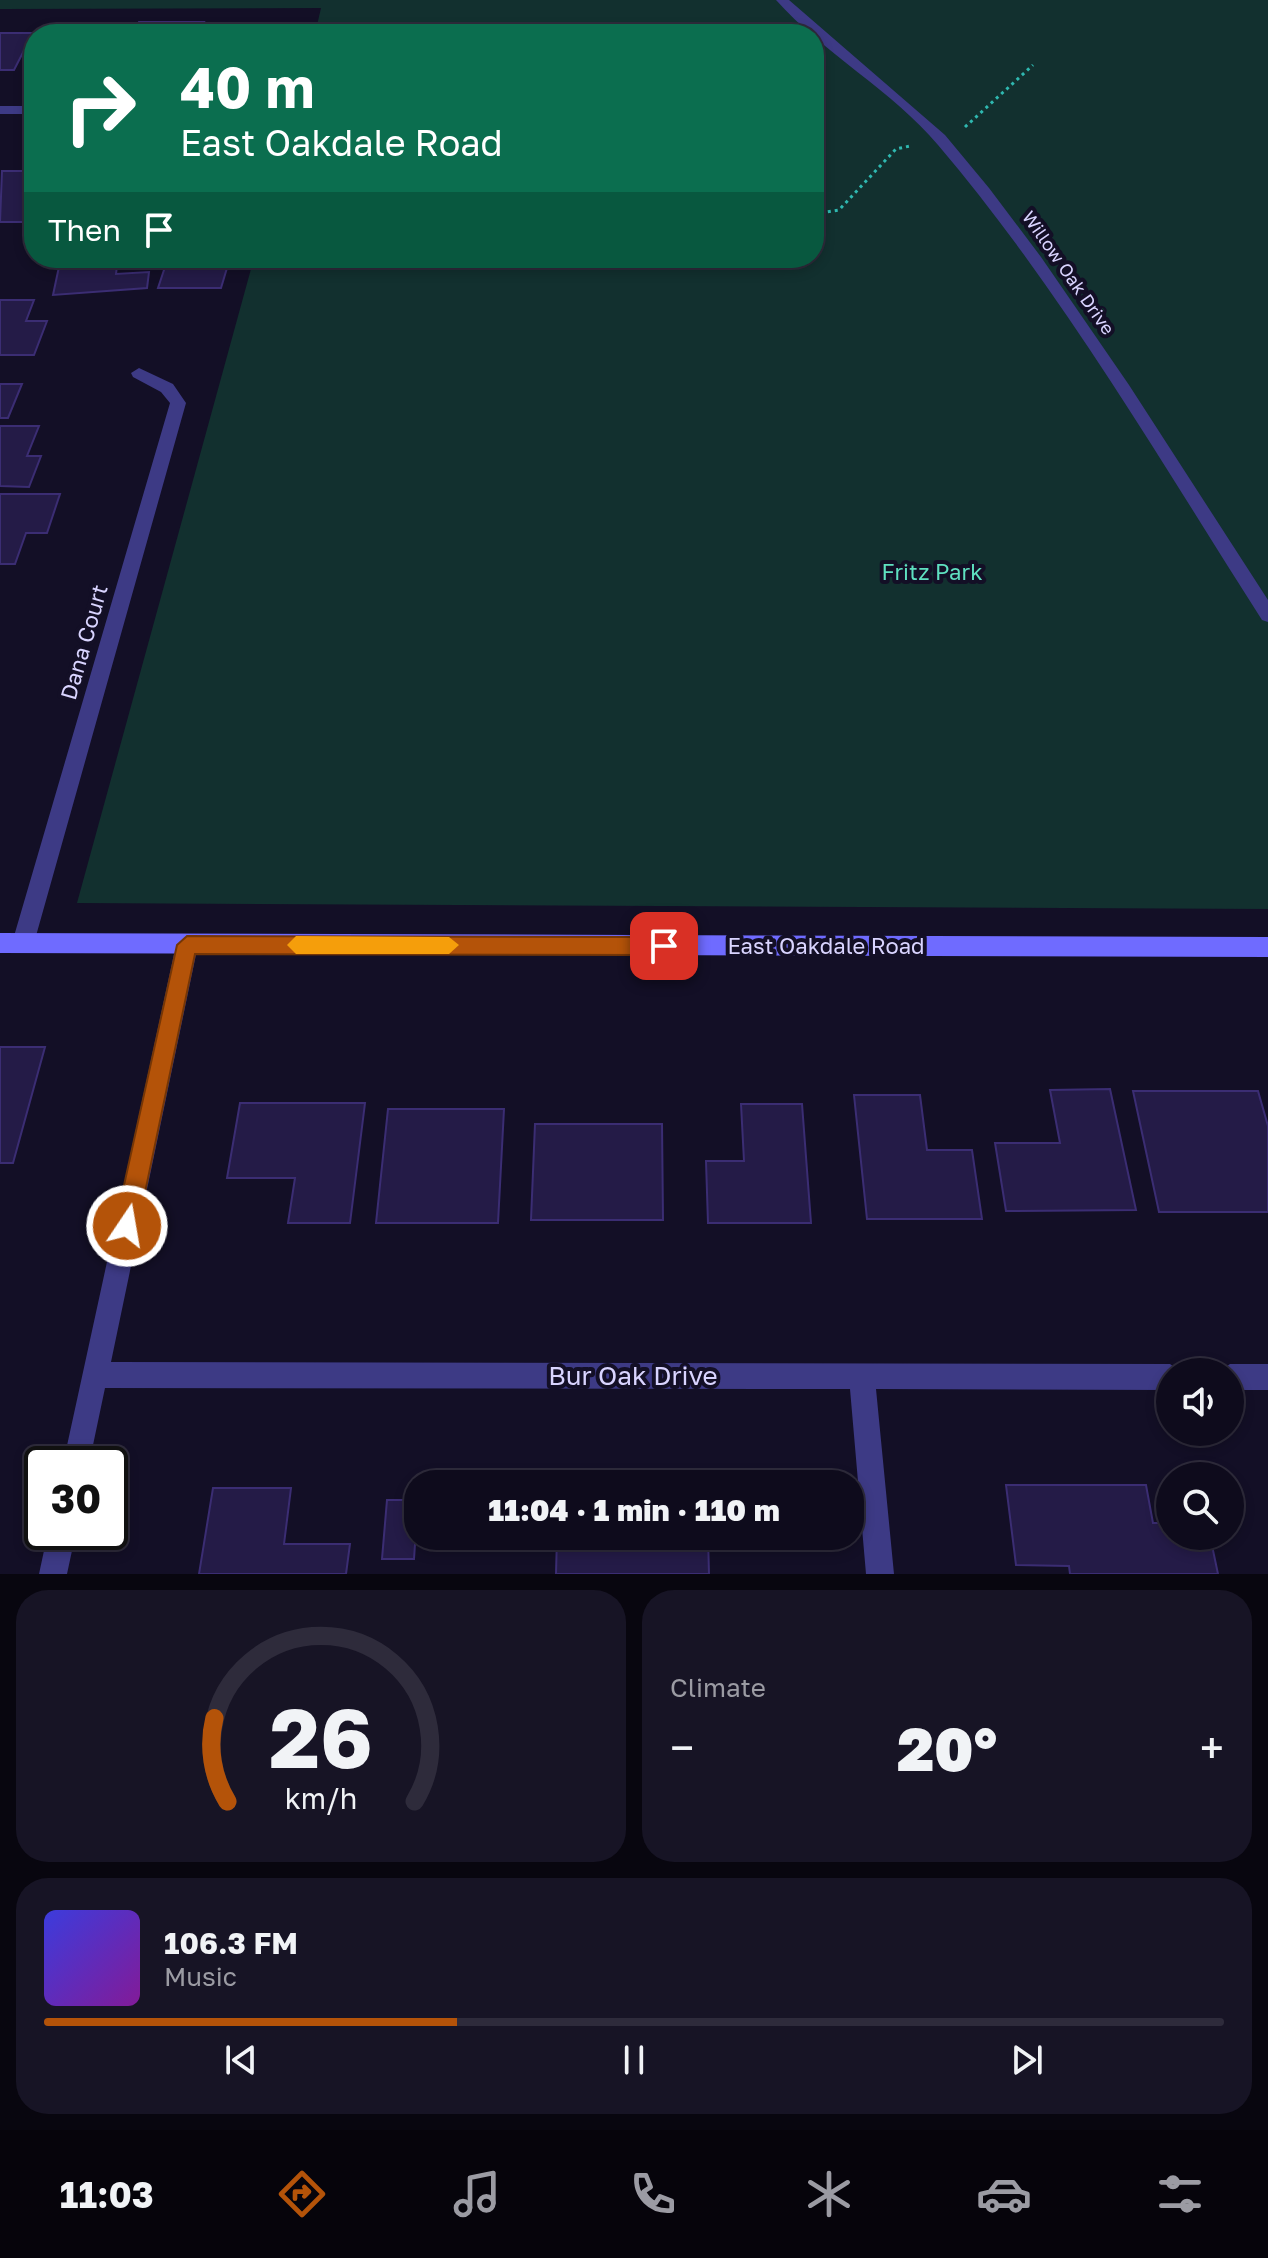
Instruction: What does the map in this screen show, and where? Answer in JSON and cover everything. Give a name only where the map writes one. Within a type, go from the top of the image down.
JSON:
[{"type":"street","name":"Willow Oak Drive","points":[[782,0],[809,24]]},
{"type":"street","name":"Willow Oak Drive","points":[[824,37],[940,138],[984,191],[1123,389],[1268,615]]},
{"type":"street","points":[[0,110],[24,110]]},
{"type":"street","name":"Dana Court","points":[[23,943],[178,403],[167,388],[139,373]]},
{"type":"street","name":"East Oakdale Road","points":[[0,943],[1268,947]]},
{"type":"street","points":[[80,1446],[187,945]]},
{"type":"street","name":"Bur Oak Drive","points":[[95,1375],[1156,1377]]},
{"type":"street","points":[[862,1377],[880,1574]]},
{"type":"street","points":[[1244,1377],[1268,1377]]},
{"type":"street","points":[[53,1574],[58,1550]]},
{"type":"green space","name":"Fritz Park","points":[[0,0],[1268,0],[1268,909],[77,903],[251,268],[824,268],[824,24],[317,24],[321,8],[0,9]]},
{"type":"building","points":[[139,22],[204,22],[203,24]]},
{"type":"building","points":[[0,33],[24,33],[24,51],[14,70],[0,70]]},
{"type":"building","points":[[2,171],[24,171],[24,222],[0,222]]},
{"type":"building","points":[[59,268],[117,268],[116,274],[149,272],[147,288],[53,295]]},
{"type":"building","points":[[165,268],[227,268],[221,288],[158,288]]},
{"type":"building","points":[[0,300],[34,300],[26,321],[47,321],[34,355],[0,355]]},
{"type":"building","points":[[0,384],[22,384],[8,418],[0,418]]},
{"type":"building","points":[[0,426],[39,426],[27,456],[41,456],[29,487],[0,486]]},
{"type":"building","points":[[0,494],[60,494],[47,533],[26,533],[15,564],[0,564]]},
{"type":"building","points":[[0,1047],[45,1047],[13,1163],[0,1163]]},
{"type":"building","points":[[1110,1089],[1136,1210],[1006,1211],[995,1143],[1060,1143],[1050,1090]]},
{"type":"building","points":[[1133,1091],[1258,1091],[1268,1126],[1268,1212],[1159,1212]]},
{"type":"building","points":[[854,1095],[920,1095],[927,1150],[972,1150],[982,1219],[867,1219]]},
{"type":"building","points":[[240,1103],[365,1103],[350,1223],[288,1223],[295,1178],[227,1178]]},
{"type":"building","points":[[741,1104],[802,1104],[811,1223],[708,1223],[706,1161],[744,1161]]},
{"type":"building","points":[[388,1109],[504,1109],[498,1223],[376,1223]]},
{"type":"building","points":[[535,1124],[662,1124],[663,1220],[531,1220]]},
{"type":"building","points":[[1006,1485],[1146,1485],[1153,1523],[1156,1523],[1156,1550],[1213,1550],[1218,1574],[1070,1574],[1069,1566],[1016,1565]]},
{"type":"building","points":[[213,1488],[291,1488],[284,1544],[350,1544],[346,1574],[199,1574]]},
{"type":"building","points":[[387,1500],[404,1500],[404,1550],[415,1550],[414,1559],[382,1559]]},
{"type":"building","points":[[557,1550],[708,1550],[709,1574],[556,1574]]},
{"type":"slow traffic","points":[[296,945],[449,945]]},
{"type":"route","points":[[127,1226],[187,945],[664,946]]}]
